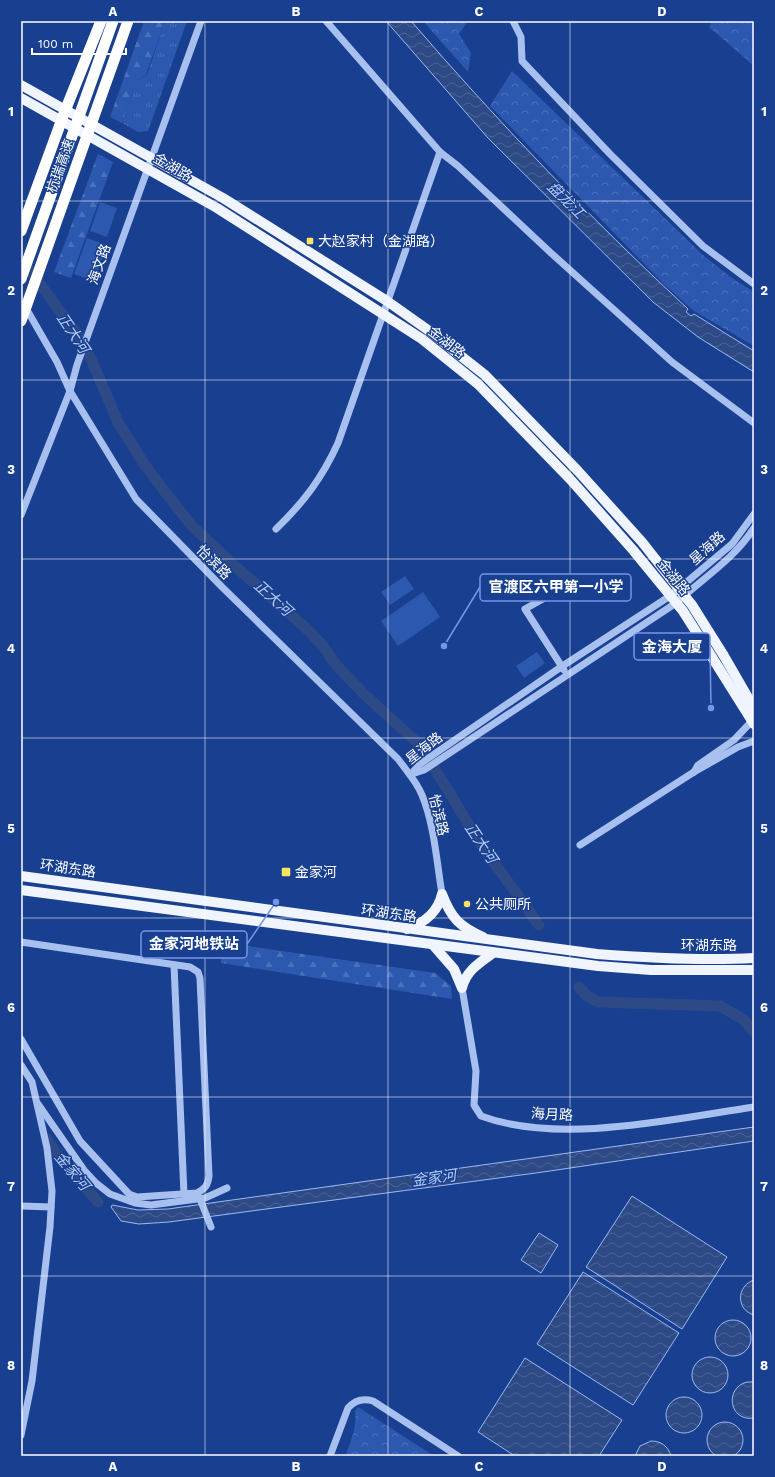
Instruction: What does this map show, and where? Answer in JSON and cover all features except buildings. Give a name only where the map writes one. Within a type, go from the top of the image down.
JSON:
[{"type":"highway","points":[[21,231],[64,111],[101,21]]},
{"type":"highway","name":"杭瑞高速","points":[[21,279],[113,21]]},
{"type":"highway","name":"杭瑞高速","points":[[21,321],[128,21]]},
{"type":"main road","name":"金湖路","points":[[21,86],[223,198],[387,301],[428,330],[485,375],[578,471],[642,542],[682,592],[724,656],[754,708]]},
{"type":"main road","name":"金湖路","points":[[21,98],[217,208],[422,339],[478,384],[570,479],[633,550],[673,599],[753,722]]},
{"type":"main road","name":"环湖东路","points":[[21,876],[492,942],[597,954],[650,958],[725,960],[754,958]]},
{"type":"main road","name":"环湖东路","points":[[21,890],[598,966],[651,970],[754,970]]},
{"type":"main road","points":[[405,929],[416,926],[431,914],[440,902],[442,894]]},
{"type":"main road","points":[[442,894],[449,912],[457,921],[474,933],[492,942]]},
{"type":"main road","points":[[433,945],[454,969],[462,988]]},
{"type":"main road","points":[[462,988],[464,978],[475,966],[492,953]]},
{"type":"street","name":"海文路","points":[[21,515],[70,391],[77,365],[92,322],[201,21]]},
{"type":"street","points":[[326,21],[440,152],[458,166],[551,253],[672,362],[754,423]]},
{"type":"street","points":[[513,21],[521,37],[522,61],[610,154],[703,246],[754,284]]},
{"type":"street","points":[[276,529],[301,505],[328,466],[348,418],[387,301],[440,152]]},
{"type":"street","name":"怡滨路","points":[[27,310],[57,362],[70,391],[136,500],[398,759],[410,775],[422,794],[427,811],[442,894]]},
{"type":"street","name":"星海路","points":[[410,775],[566,674],[673,599],[732,544],[754,514]]},
{"type":"street","name":"星海路","points":[[682,592],[712,574],[734,553],[754,528]]},
{"type":"street","points":[[566,674],[524,609],[573,582]]},
{"type":"street","name":"星海路","points":[[437,757],[561,667],[673,599]]},
{"type":"street","points":[[694,772],[698,765],[734,740],[753,722]]},
{"type":"street","points":[[580,845],[694,772],[738,747],[754,741]]},
{"type":"street","points":[[21,942],[174,965],[194,969],[198,972],[201,986],[209,1176],[208,1183],[204,1190],[197,1193],[137,1197],[129,1194],[80,1141],[21,1039]]},
{"type":"street","points":[[174,965],[184,1194]]},
{"type":"street","name":"海月路","points":[[462,988],[476,1071],[474,1105],[481,1116],[516,1125],[550,1128],[599,1128],[629,1126],[754,1107]]},
{"type":"street","points":[[21,1065],[32,1082],[51,1175],[50,1227],[32,1381],[21,1435]]},
{"type":"street","points":[[32,1082],[42,1075]]},
{"type":"street","points":[[36,1100],[84,1170],[110,1194],[142,1205],[201,1202],[227,1188]]},
{"type":"street","points":[[201,1202],[211,1227]]},
{"type":"street","points":[[21,1206],[51,1207]]},
{"type":"street","points":[[330,1456],[348,1408],[352,1404],[362,1399],[373,1401],[458,1456]]},
{"type":"green space","points":[[144,21],[165,21],[146,75],[136,81],[122,123],[110,117]]},
{"type":"green space","points":[[165,21],[187,21],[148,131],[138,132],[122,123],[136,81],[147,75]]},
{"type":"green space","points":[[423,21],[468,21],[459,34],[471,53],[468,72]]},
{"type":"green space","points":[[712,21],[754,21],[754,66],[709,27]]},
{"type":"green space","points":[[512,71],[703,255],[729,276],[754,292],[754,346],[694,311],[666,286],[490,106]]},
{"type":"green space","points":[[98,154],[113,162],[71,278],[54,272]]},
{"type":"green space","points":[[100,202],[117,208],[107,237],[90,231]]},
{"type":"green space","points":[[87,238],[107,245],[94,281],[74,274]]},
{"type":"green space","points":[[405,576],[414,589],[390,605],[381,592]]},
{"type":"green space","points":[[423,592],[440,617],[398,646],[381,621]]},
{"type":"green space","points":[[537,652],[545,663],[524,678],[516,666]]},
{"type":"green space","points":[[220,942],[435,973],[451,986],[452,999],[221,963]]},
{"type":"green space","points":[[358,1407],[434,1456],[345,1456],[353,1434],[355,1411]]},
{"type":"water","name":"盘龙江","points":[[386,21],[411,21],[477,96],[545,169],[580,205],[688,309],[686,312],[691,316],[694,314],[754,351],[754,372],[698,337],[653,302],[488,138]]},
{"type":"water","points":[[754,1127],[754,1141],[536,1173],[169,1222],[139,1224],[121,1221],[111,1207],[112,1205],[138,1210],[168,1209]]},
{"type":"water","points":[[632,1196],[727,1257],[682,1329],[586,1267]]},
{"type":"water","points":[[539,1233],[558,1245],[541,1273],[521,1260]]},
{"type":"water","points":[[583,1272],[679,1333],[633,1405],[537,1344]]},
{"type":"water","points":[[754,1280],[754,1315],[744,1308],[740,1298],[744,1287]]},
{"type":"water","points":[[737,1320],[746,1325],[750,1331],[750,1345],[746,1351],[737,1356],[729,1356],[720,1351],[716,1345],[715,1334],[720,1325],[726,1321]]},
{"type":"water","points":[[714,1357],[723,1362],[727,1368],[727,1382],[723,1388],[714,1393],[706,1393],[697,1388],[693,1382],[692,1371],[697,1362],[703,1358]]},
{"type":"water","points":[[525,1358],[622,1420],[599,1456],[515,1456],[478,1432]]},
{"type":"water","points":[[747,1382],[754,1382],[754,1418],[746,1418],[739,1415],[732,1404],[735,1391],[740,1385]]},
{"type":"water","points":[[688,1397],[697,1402],[701,1408],[701,1422],[697,1428],[688,1433],[680,1433],[671,1428],[667,1422],[666,1411],[671,1402],[677,1398]]},
{"type":"water","points":[[729,1422],[738,1427],[742,1433],[742,1447],[738,1453],[729,1458],[721,1458],[712,1453],[708,1447],[707,1436],[712,1427],[718,1423]]},
{"type":"water","points":[[651,1441],[664,1445],[668,1449],[671,1456],[635,1456],[640,1446]]},
{"type":"waterway","name":"正大河","points":[[21,261],[28,268],[85,345],[118,422],[144,464],[169,497],[192,526],[306,628],[323,646],[337,666],[365,695],[421,746],[480,843],[539,925]]},
{"type":"waterway","name":"正大河","points":[[579,987],[587,996],[599,1002],[720,1006],[744,1020],[754,1032]]},
{"type":"waterway","name":"金家河","points":[[47,1139],[55,1152],[98,1202]]},
{"type":"place","name":"大赵家村（金湖路）","points":[[310,241]]},
{"type":"place","name":"官渡区六甲第一小学","points":[[444,646]]},
{"type":"place","name":"金海大厦","points":[[711,708]]},
{"type":"place","name":"金家河","points":[[286,872]]},
{"type":"place","name":"金家河地铁站","points":[[276,902]]},
{"type":"place","name":"公共厕所","points":[[467,904]]}]
